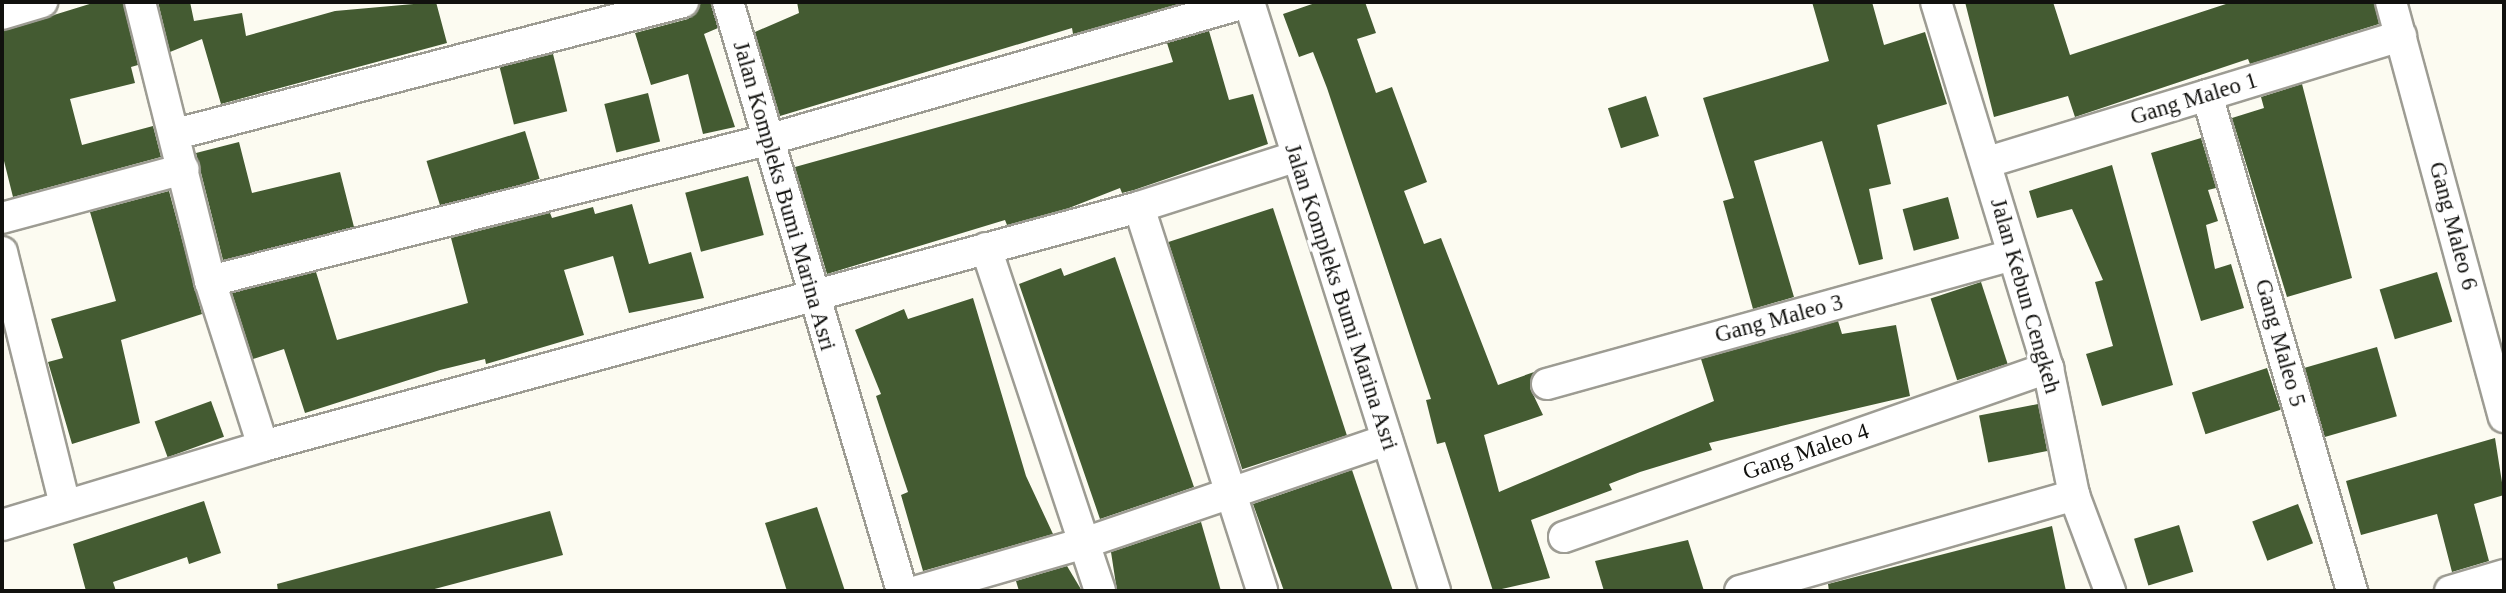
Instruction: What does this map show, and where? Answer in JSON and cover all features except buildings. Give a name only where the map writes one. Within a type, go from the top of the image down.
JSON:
[{"type":"street","points":[[2,14],[42,2]]},
{"type":"street","points":[[140,2],[176,134],[210,281],[262,446]]},
{"type":"street","points":[[176,134],[683,2]]},
{"type":"street","name":"Jalan Kompleks Bumi Marina Asri","points":[[728,2],[812,295],[902,591]]},
{"type":"street","points":[[210,281],[767,140],[1249,2]]},
{"type":"street","name":"Jalan Kompleks Bumi Marina Asri","points":[[1249,2],[1295,157],[1435,591]]},
{"type":"street","name":"Jalan Kebun Cengkeh","points":[[1936,2],[1988,162],[2012,255],[2048,368],[2074,495],[2110,591]]},
{"type":"street","name":"Gang Maleo 6","points":[[2391,2],[2504,417]]},
{"type":"street","name":"Gang Maleo 1","points":[[1988,162],[2401,36]]},
{"type":"street","name":"Gang Maleo 5","points":[[2207,95],[2352,591]]},
{"type":"street","points":[[2,525],[262,446],[1139,207],[1295,157]]},
{"type":"street","points":[[2,218],[184,169]]},
{"type":"street","points":[[1139,207],[1227,495],[1262,591]]},
{"type":"street","points":[[986,248],[1100,591]]},
{"type":"street","points":[[2,252],[65,505]]},
{"type":"street","name":"Gang Maleo 3","points":[[1546,384],[2012,255]]},
{"type":"street","name":"Gang Maleo 4","points":[[1564,537],[2048,368]]},
{"type":"street","points":[[918,591],[1084,543],[1387,440]]},
{"type":"street","points":[[1740,591],[2074,495]]},
{"type":"street","points":[[2450,591],[2504,575]]}]
